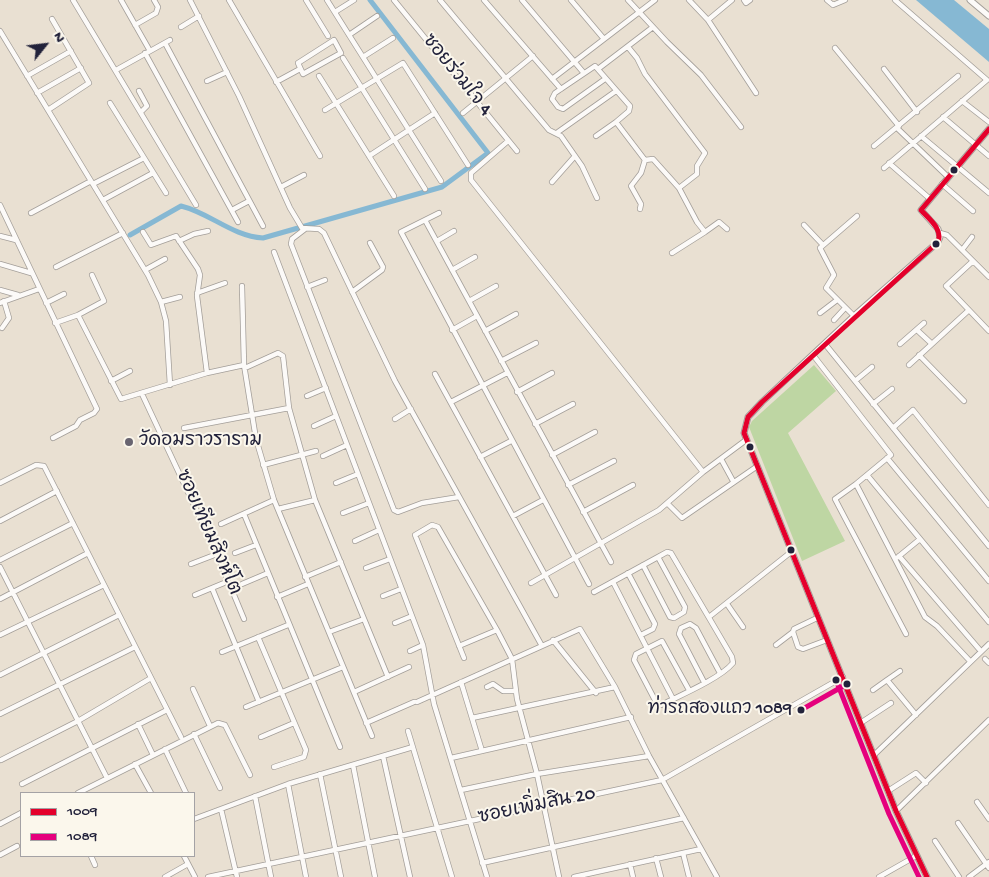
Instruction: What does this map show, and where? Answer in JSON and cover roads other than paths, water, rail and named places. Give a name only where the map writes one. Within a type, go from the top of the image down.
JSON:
[{"type":"street","points":[[73,0],[196,205]]},
{"type":"street","points":[[121,0],[238,222]]},
{"type":"street","points":[[135,25],[156,13],[158,7],[154,0]]},
{"type":"street","points":[[190,0],[302,227]]},
{"type":"street","points":[[229,0],[320,156]]},
{"type":"street","points":[[306,0],[328,36]]},
{"type":"street","points":[[327,0],[441,181]]},
{"type":"street","points":[[335,12],[354,0]]},
{"type":"street","name":"ซอยร่วมใจ 4","points":[[394,0],[518,151]]},
{"type":"street","points":[[440,0],[550,130],[558,132],[575,156],[597,198]]},
{"type":"street","points":[[484,0],[560,89]]},
{"type":"street","points":[[522,0],[584,72]]},
{"type":"street","points":[[571,0],[604,39]]},
{"type":"street","points":[[628,0],[701,75],[741,127]]},
{"type":"street","points":[[552,78],[655,0]]},
{"type":"street","points":[[689,0],[708,20],[756,92]]},
{"type":"street","points":[[708,20],[732,0]]},
{"type":"street","points":[[744,0],[746,2],[750,0]]},
{"type":"street","points":[[827,0],[833,5],[844,0]]},
{"type":"street","points":[[884,168],[986,80],[895,0]]},
{"type":"street","points":[[970,0],[989,16]]},
{"type":"street","points":[[181,26],[199,16]]},
{"type":"street","points":[[349,35],[377,16]]},
{"type":"street","points":[[48,110],[86,87],[88,80],[52,19]]},
{"type":"street","points":[[598,69],[653,27]]},
{"type":"street","points":[[0,31],[145,270],[161,302],[166,321],[170,385]]},
{"type":"street","points":[[363,57],[393,38]]},
{"type":"street","points":[[116,70],[170,40]]},
{"type":"street","points":[[334,40],[341,53],[305,75],[300,69],[298,63],[334,40]]},
{"type":"street","points":[[165,43],[263,226]]},
{"type":"street","points":[[628,47],[637,58],[645,74],[705,153],[698,166],[697,174],[679,188]]},
{"type":"street","points":[[834,48],[911,145],[948,177]]},
{"type":"street","points":[[27,76],[71,51]]},
{"type":"street","points":[[463,113],[532,56]]},
{"type":"street","points":[[343,58],[425,189]]},
{"type":"street","points":[[325,110],[363,89],[401,63],[405,65],[468,165]]},
{"type":"street","points":[[596,136],[631,109],[598,69],[593,66],[560,89],[552,97],[561,109],[605,78]]},
{"type":"street","points":[[37,93],[81,68]]},
{"type":"street","points":[[276,82],[300,69]]},
{"type":"street","points":[[884,69],[917,112]]},
{"type":"street","points":[[207,81],[227,72]]},
{"type":"street","points":[[319,76],[394,196]]},
{"type":"street","points":[[874,146],[958,76]]},
{"type":"street","points":[[139,90],[147,106],[141,112]]},
{"type":"street","points":[[558,132],[616,92]]},
{"type":"street","points":[[962,101],[989,122]]},
{"type":"street","points":[[110,103],[166,193]]},
{"type":"street","points":[[368,156],[435,113]]},
{"type":"street","points":[[943,117],[989,156]]},
{"type":"street","points":[[616,122],[645,160]]},
{"type":"street","points":[[989,129],[920,210],[940,234],[947,235],[989,276]]},
{"type":"street","points":[[921,136],[989,193]]},
{"type":"street","points":[[508,141],[471,173],[471,180],[703,472]]},
{"type":"street","points":[[552,182],[575,156]]},
{"type":"street","points":[[31,213],[144,158]]},
{"type":"street","points":[[645,160],[653,159],[679,188],[697,222],[705,232]]},
{"type":"street","points":[[640,209],[641,204],[631,186],[641,173],[645,160]]},
{"type":"street","points":[[889,163],[929,198]]},
{"type":"street","points":[[103,200],[152,173]]},
{"type":"street","points":[[281,187],[304,175]]},
{"type":"street","points":[[942,184],[973,211]]},
{"type":"street","points":[[232,210],[249,201]]},
{"type":"street","points":[[0,206],[97,409],[94,413],[80,420],[76,426],[53,438]]},
{"type":"street","points":[[439,213],[401,232],[481,386],[589,584]]},
{"type":"street","points":[[854,316],[826,288],[834,275],[820,249],[822,245],[856,216]]},
{"type":"street","points":[[425,220],[611,562]]},
{"type":"street","points":[[672,253],[719,222],[727,229]]},
{"type":"street","points":[[804,225],[822,245]]},
{"type":"street","points":[[302,227],[290,244],[394,510],[398,512],[422,503],[459,497]]},
{"type":"street","points":[[302,227],[322,230],[411,409],[542,646]]},
{"type":"street","points":[[179,241],[194,234],[208,231]]},
{"type":"street","points":[[436,241],[454,231]]},
{"type":"street","points":[[143,232],[151,245],[174,235],[200,275],[197,293],[207,373]]},
{"type":"street","points":[[56,267],[123,234]]},
{"type":"street","points":[[928,877],[916,856],[896,811],[862,722],[756,467],[744,433],[748,417],[854,316],[938,242],[940,234]]},
{"type":"street","points":[[0,236],[16,240]]},
{"type":"street","points":[[962,250],[972,237]]},
{"type":"street","points":[[352,292],[382,270],[383,267],[370,243]]},
{"type":"street","points":[[274,252],[401,589],[424,645],[432,696],[461,790],[468,822],[487,877]]},
{"type":"street","points":[[452,270],[476,257]]},
{"type":"street","points":[[145,270],[165,259]]},
{"type":"street","points":[[973,261],[946,286],[989,331]]},
{"type":"street","points":[[0,264],[31,273]]},
{"type":"street","points":[[55,323],[78,315],[104,302],[92,275]]},
{"type":"street","points":[[307,288],[325,280]]},
{"type":"street","points":[[197,293],[224,283]]},
{"type":"street","points":[[242,286],[245,367],[252,414],[263,465],[274,500],[372,736]]},
{"type":"street","points":[[468,301],[496,286]]},
{"type":"street","points":[[2,328],[9,318],[2,302],[39,289]]},
{"type":"street","points":[[0,290],[19,296]]},
{"type":"street","points":[[46,303],[64,294]]},
{"type":"street","points":[[161,302],[180,297]]},
{"type":"street","points":[[820,313],[837,300]]},
{"type":"street","points":[[834,320],[845,308]]},
{"type":"street","points":[[909,365],[969,310]]},
{"type":"street","points":[[485,331],[516,314]]},
{"type":"street","points":[[78,315],[121,398],[142,394],[207,373],[245,367],[282,354],[289,408],[315,500],[388,677]]},
{"type":"street","points":[[452,330],[477,316]]},
{"type":"street","points":[[900,344],[924,323]]},
{"type":"street","points":[[917,330],[932,344]]},
{"type":"street","points":[[501,361],[536,343]]},
{"type":"street","points":[[825,344],[989,546]]},
{"type":"street","points":[[813,355],[891,455],[835,499],[906,634]]},
{"type":"street","points":[[919,356],[964,401]]},
{"type":"street","points":[[855,381],[872,367]]},
{"type":"street","points":[[111,381],[130,371]]},
{"type":"street","points":[[451,402],[507,373]]},
{"type":"street","points":[[517,392],[552,373]]},
{"type":"street","points":[[435,374],[556,595]]},
{"type":"street","points":[[307,396],[326,388]]},
{"type":"street","points":[[873,404],[892,388]]},
{"type":"street","name":"ซอยเทียมสิงห์โต","points":[[142,394],[217,554],[244,619]]},
{"type":"street","points":[[535,424],[573,404]]},
{"type":"street","points":[[184,428],[289,408]]},
{"type":"street","points":[[394,419],[411,409]]},
{"type":"street","points":[[893,428],[913,410],[989,505]]},
{"type":"street","points":[[314,426],[336,416]]},
{"type":"street","points":[[552,455],[594,432]]},
{"type":"street","points":[[531,583],[601,545],[668,504],[703,472],[746,440]]},
{"type":"street","points":[[480,456],[511,441]]},
{"type":"street","points":[[323,456],[347,445]]},
{"type":"street","points":[[263,465],[316,450]]},
{"type":"street","points":[[887,458],[989,581]]},
{"type":"street","points":[[721,459],[734,481]]},
{"type":"street","points":[[568,485],[614,461]]},
{"type":"street","points":[[0,483],[40,464],[47,470],[181,737]]},
{"type":"street","points":[[668,504],[682,518],[756,467]]},
{"type":"street","points":[[336,483],[358,474]]},
{"type":"street","points":[[866,475],[987,615],[989,622]]},
{"type":"street","points":[[856,484],[897,558],[924,617],[937,626],[969,660]]},
{"type":"street","points":[[583,512],[633,485]]},
{"type":"street","points":[[0,521],[57,491]]},
{"type":"street","points":[[221,524],[274,500]]},
{"type":"street","points":[[278,509],[315,500]]},
{"type":"street","points":[[513,516],[543,500]]},
{"type":"street","points":[[342,513],[369,502]]},
{"type":"street","points":[[244,514],[288,625],[340,747]]},
{"type":"street","points":[[0,560],[73,523]]},
{"type":"street","points":[[464,658],[415,536],[432,526],[438,527],[512,659],[516,691],[537,774],[542,806],[559,877]]},
{"type":"street","points":[[355,541],[379,530]]},
{"type":"street","points":[[897,558],[920,539]]},
{"type":"street","points":[[235,553],[256,545]]},
{"type":"street","points":[[594,592],[658,556],[667,552],[671,553],[733,660],[731,665],[720,673],[689,690],[658,705],[634,660],[636,654],[660,641],[664,642],[689,690]]},
{"type":"street","points":[[709,617],[791,552]]},
{"type":"street","points":[[0,600],[88,553]]},
{"type":"street","points":[[191,564],[217,554]]},
{"type":"street","points":[[643,565],[670,617],[674,618],[682,614],[685,607],[658,556]]},
{"type":"street","points":[[897,558],[980,649]]},
{"type":"street","points":[[366,568],[390,559]]},
{"type":"street","points":[[305,577],[341,562]]},
{"type":"street","points":[[0,568],[107,778]]},
{"type":"street","points":[[242,584],[268,573]]},
{"type":"street","points":[[628,573],[654,624],[652,629],[641,635]]},
{"type":"street","points":[[613,582],[673,698]]},
{"type":"street","points":[[195,595],[224,583]]},
{"type":"street","points":[[277,597],[308,584]]},
{"type":"street","points":[[0,636],[104,585]]},
{"type":"street","points":[[212,588],[259,702]]},
{"type":"street","points":[[383,596],[401,589]]},
{"type":"street","points":[[727,604],[743,627]]},
{"type":"street","points":[[0,675],[120,615]]},
{"type":"street","points":[[395,622],[412,616]]},
{"type":"street","points":[[329,632],[364,618]]},
{"type":"street","points":[[776,645],[797,626],[818,618]]},
{"type":"street","points":[[704,682],[679,634],[681,628],[690,624],[696,628],[720,673]]},
{"type":"street","points":[[222,652],[288,625]]},
{"type":"street","points":[[366,723],[432,696],[577,629],[583,631],[631,717],[662,780],[717,877]]},
{"type":"street","points":[[458,646],[497,630]]},
{"type":"street","points":[[792,632],[801,650],[827,640]]},
{"type":"street","points":[[258,637],[306,754],[274,768]]},
{"type":"street","points":[[553,640],[596,692]]},
{"type":"street","points":[[874,755],[989,644]]},
{"type":"street","points":[[410,651],[424,645]]},
{"type":"street","points":[[0,714],[135,647]]},
{"type":"street","points":[[985,659],[989,663]]},
{"type":"street","points":[[246,708],[343,667]]},
{"type":"street","points":[[354,692],[409,667]]},
{"type":"street","points":[[872,690],[900,671]]},
{"type":"street","name":"ซอยเพิ่มสิน 20","points":[[208,877],[662,780],[843,677]]},
{"type":"street","points":[[1,760],[78,721],[151,678]]},
{"type":"street","points":[[887,680],[916,715]]},
{"type":"street","points":[[460,682],[482,751]]},
{"type":"street","points":[[487,687],[493,684],[503,691],[516,691]]},
{"type":"street","points":[[472,718],[615,687]]},
{"type":"street","points":[[192,689],[210,726]]},
{"type":"street","points":[[862,722],[891,703]]},
{"type":"street","points":[[22,784],[167,710]]},
{"type":"street","points":[[451,758],[631,717]]},
{"type":"street","points":[[896,811],[989,720]]},
{"type":"street","points":[[86,792],[107,778],[218,722],[225,725],[250,775]]},
{"type":"street","points":[[261,737],[294,723]]},
{"type":"street","points":[[138,724],[153,755]]},
{"type":"street","points":[[408,731],[439,828],[452,877]]},
{"type":"street","points":[[194,734],[220,788]]},
{"type":"street","points":[[195,819],[288,784],[413,747]]},
{"type":"street","points":[[165,749],[186,792]]},
{"type":"street","points":[[383,756],[403,836],[410,877]]},
{"type":"street","points":[[461,790],[537,774],[649,756]]},
{"type":"street","points":[[135,764],[150,792]]},
{"type":"street","points":[[353,764],[370,843],[375,877]]},
{"type":"street","points":[[888,791],[916,773],[926,783]]},
{"type":"street","points":[[320,774],[341,877]]},
{"type":"street","points":[[288,784],[306,877]]},
{"type":"street","points":[[255,796],[271,877]]},
{"type":"street","points":[[977,802],[989,819]]},
{"type":"street","points":[[221,809],[237,877]]},
{"type":"street","points":[[0,824],[20,814]]},
{"type":"street","points":[[482,863],[684,818]]},
{"type":"street","points":[[958,823],[988,865],[969,877]]},
{"type":"street","points":[[935,841],[959,877]]},
{"type":"street","points":[[0,855],[17,846]]},
{"type":"street","points":[[575,877],[701,848]]},
{"type":"street","points":[[683,852],[689,877]]},
{"type":"street","points":[[879,877],[916,856]]},
{"type":"street","points":[[91,857],[95,865]]},
{"type":"street","points":[[184,857],[195,877]]},
{"type":"street","points":[[656,858],[661,877]]},
{"type":"street","points":[[165,877],[188,864]]},
{"type":"street","points":[[630,864],[633,877]]},
{"type":"street","points":[[604,870],[605,877]]},
{"type":"water","points":[[916,0],[954,0],[989,29],[989,62]]},
{"type":"waterway","points":[[130,235],[181,206],[192,209],[241,233],[263,238],[442,187],[488,153],[370,0]]},
{"type":"place","name":"วัดอมราวราราม","points":[[129,442]]},
{"type":"place","name":"ท่ารถสองแถว 1089","points":[[801,710]]}]
